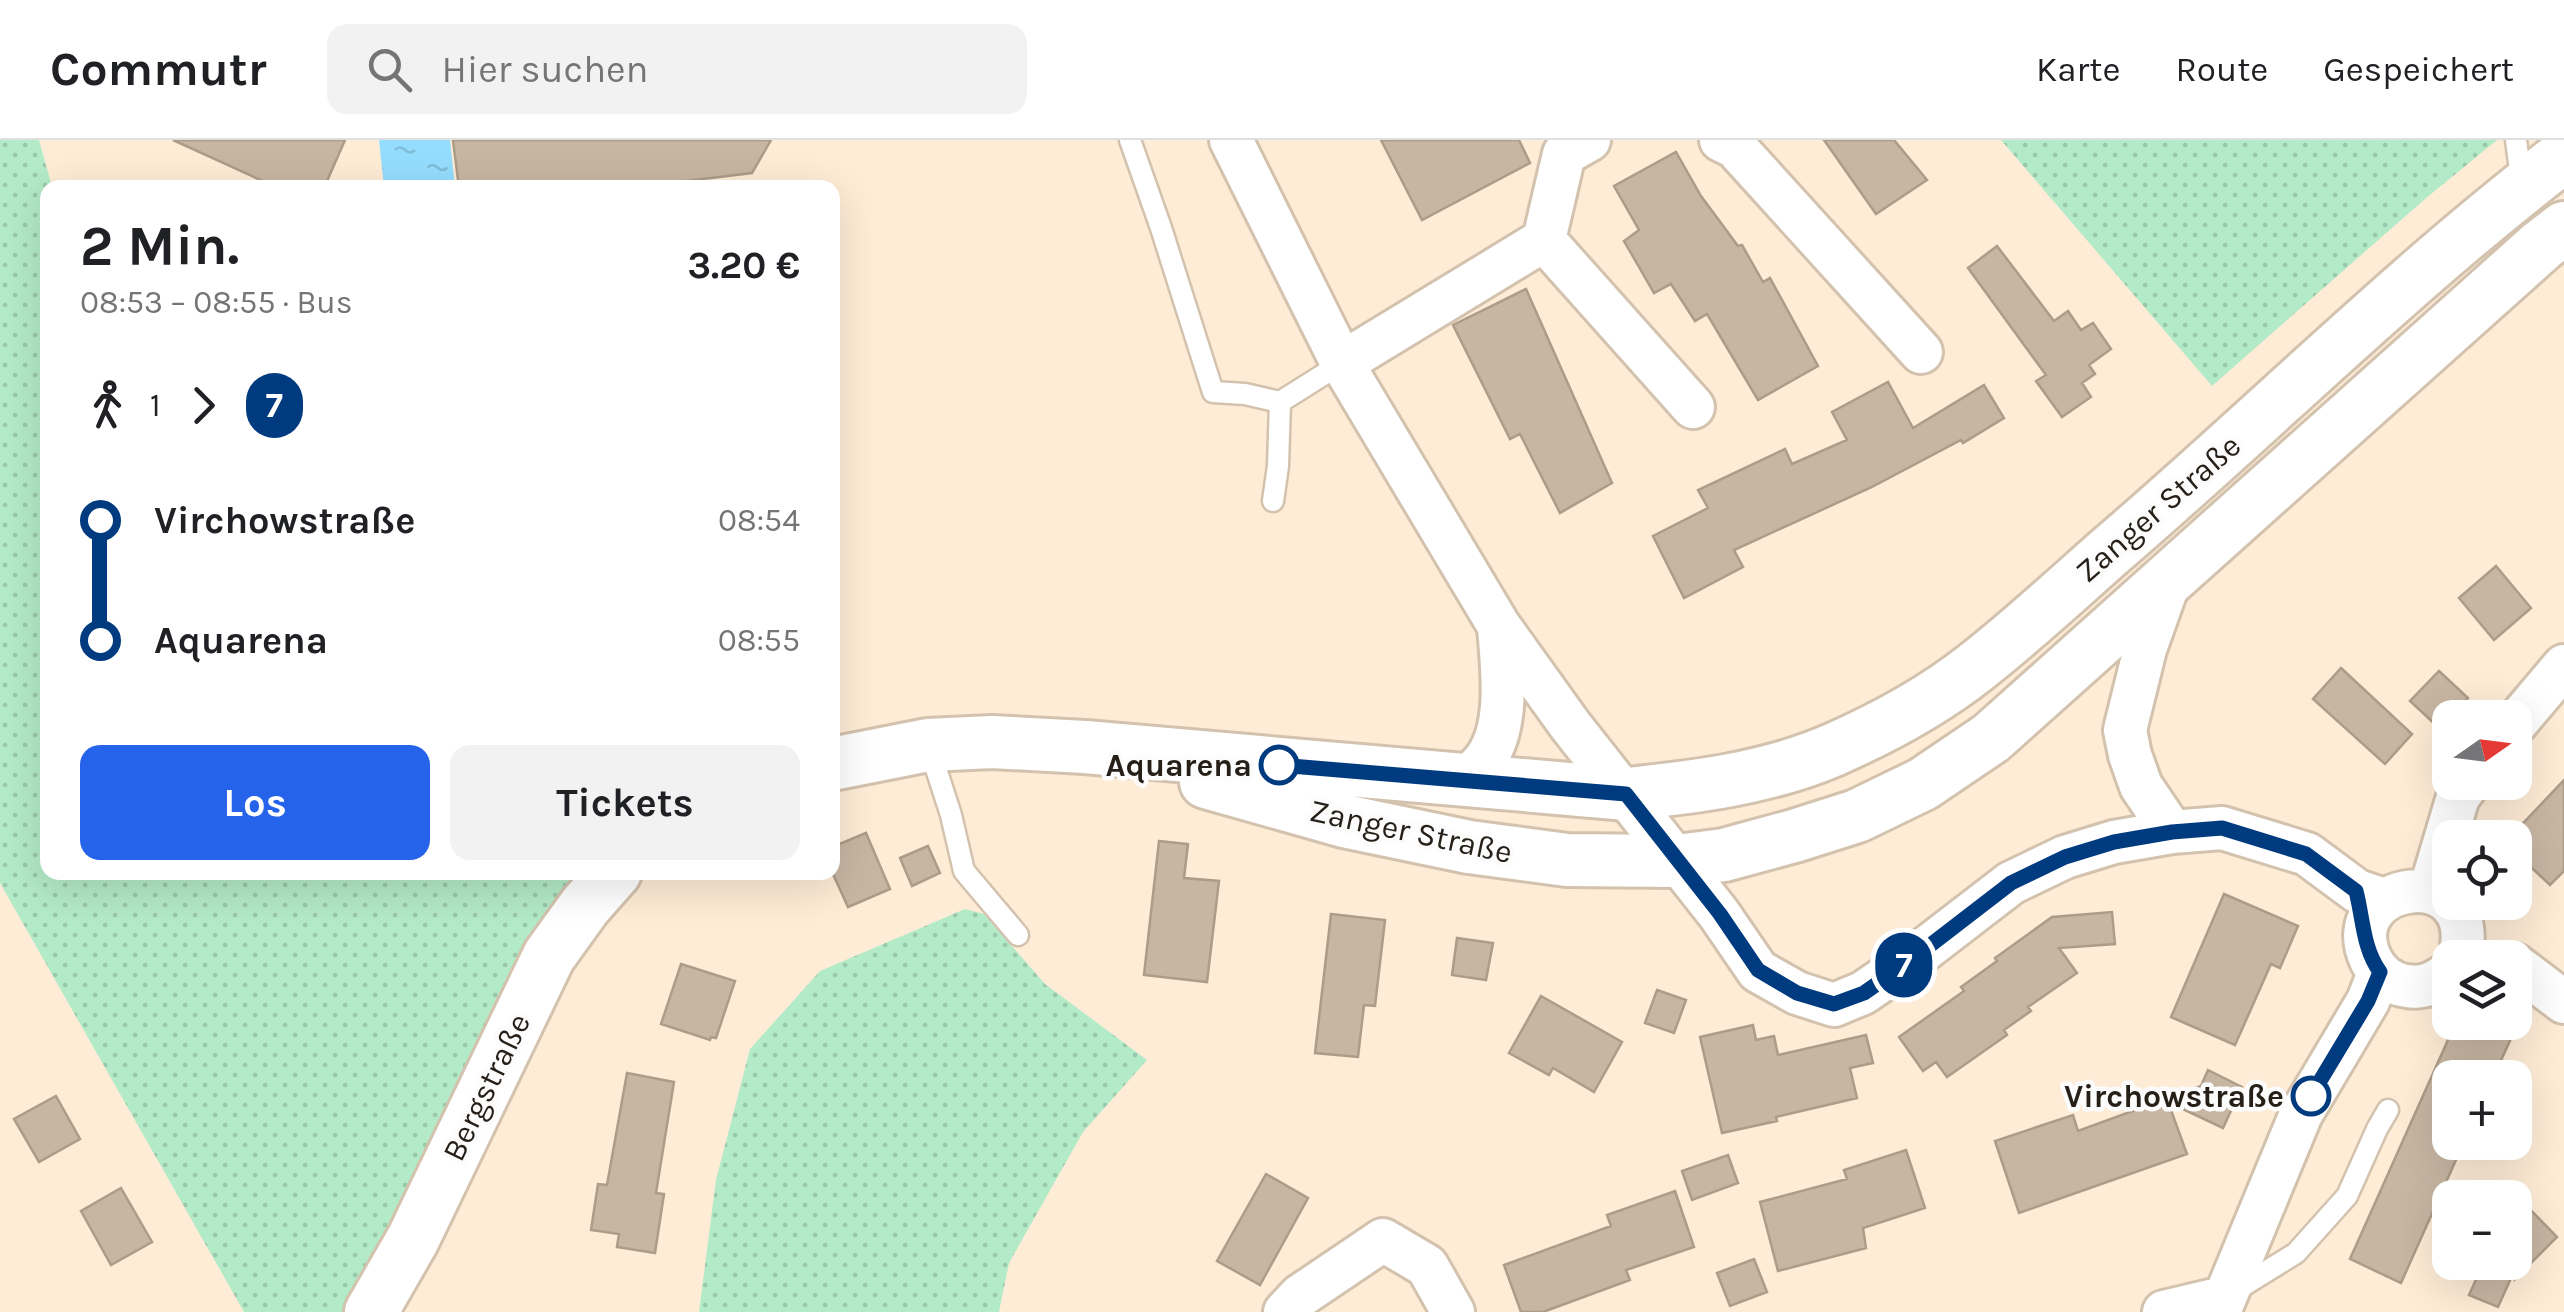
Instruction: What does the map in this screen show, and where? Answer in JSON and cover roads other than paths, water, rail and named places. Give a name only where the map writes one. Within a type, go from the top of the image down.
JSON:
[{"type":"street","points":[[1230,140],[1342,363],[1499,626],[1570,725],[1720,914],[1758,970],[1797,993],[1834,1004],[1864,993],[2011,883],[2065,857],[2114,842],[2222,828],[2306,854],[2410,987],[2432,983]]},
{"type":"street","points":[[1342,363],[1544,240],[1564,154],[1589,140]]},
{"type":"street","points":[[1721,140],[1735,147],[1921,352]]},
{"type":"street","name":"Zanger Straße","points":[[1085,748],[1626,794],[1700,786],[1795,764],[1831,751],[1902,716],[1976,667],[2138,528],[2376,312],[2519,164],[2564,156]]},
{"type":"street","name":"Zanger Straße","points":[[1085,748],[1344,822],[1469,847],[1567,860],[1677,861],[1724,854],[1857,816],[1922,784],[1991,738],[2564,228]]},
{"type":"street","points":[[1544,240],[1693,408]]},
{"type":"street","points":[[2171,574],[2145,649],[2125,730],[2141,786],[2172,832]]},
{"type":"street","points":[[1464,782],[1488,757],[1495,738],[1504,690],[1499,626]]},
{"type":"street","points":[[2532,704],[2564,666]]},
{"type":"street","points":[[840,762],[928,745],[992,742],[1085,748]]},
{"type":"street","points":[[2430,891],[2457,800]]},
{"type":"street","name":"Bergstraße","points":[[370,1312],[413,1239],[549,956],[608,880]]},
{"type":"street","points":[[2164,1312],[2221,1305],[2398,892],[2430,891],[2444,899],[2456,910],[2462,926],[2460,940]]},
{"type":"street","points":[[2532,978],[2564,1002]]},
{"type":"street","points":[[1285,1312],[1300,1296],[1383,1240],[1428,1266],[1452,1312]]},
{"type":"lane","points":[[1130,140],[1213,392],[1280,402],[1342,363]]},
{"type":"lane","points":[[1273,501],[1280,402]]},
{"type":"lane","points":[[928,745],[951,814],[964,871],[1018,935]]},
{"type":"lane","points":[[2221,1305],[2296,1253],[2347,1196],[2388,1110]]},
{"type":"water","points":[[379,140],[450,140],[454,180],[383,180]]},
{"type":"place","name":"Aquarena","points":[[1279,765]]},
{"type":"place","name":"Virchowstraße","points":[[2311,1096]]}]
